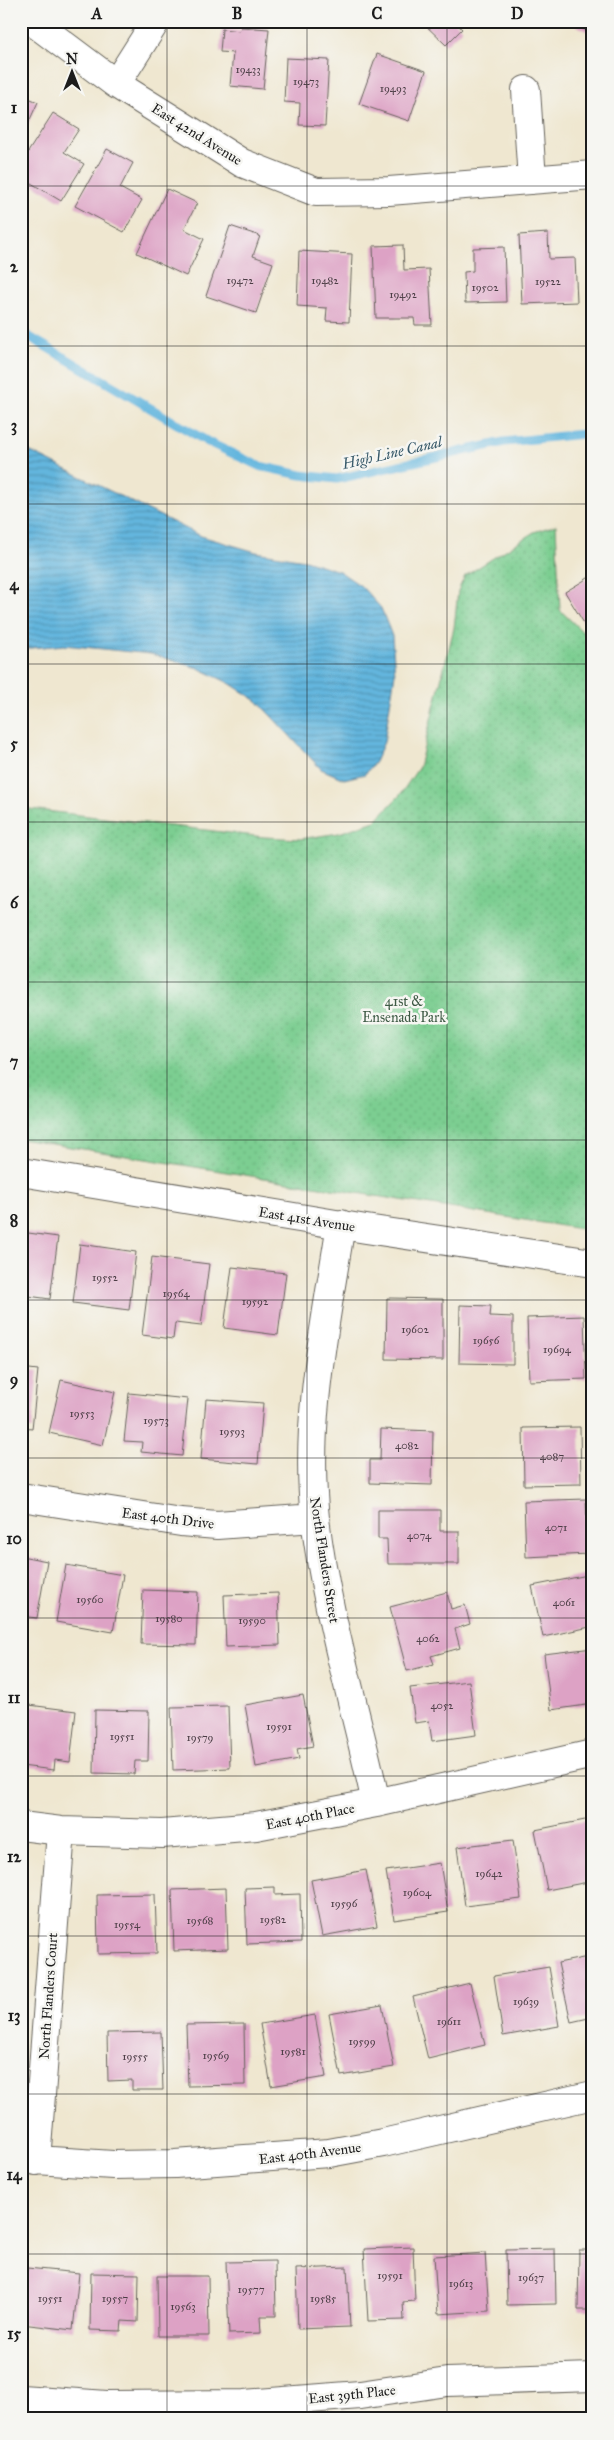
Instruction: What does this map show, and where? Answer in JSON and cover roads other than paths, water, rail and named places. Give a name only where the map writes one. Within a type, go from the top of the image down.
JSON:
[{"type":"street","name":"East 42nd Avenue","points":[[32,21],[116,84],[242,163],[316,192],[389,191],[593,175]]},
{"type":"street","points":[[116,84],[156,21]]},
{"type":"street","points":[[526,90],[532,180]]},
{"type":"street","name":"East 41st Avenue","points":[[21,1172],[593,1263]]},
{"type":"street","name":"North Flanders Street","points":[[341,1224],[316,1387],[312,1464],[315,1518],[330,1603],[376,1803]]},
{"type":"street","name":"East 40th Drive","points":[[21,1497],[208,1525],[315,1518]]},
{"type":"street","name":"East 40th Place","points":[[21,1826],[61,1832],[162,1834],[246,1827],[376,1803],[593,1754]]},
{"type":"street","name":"North Flanders Court","points":[[28,2160],[61,1832]]},
{"type":"street","name":"East 40th Avenue","points":[[28,2160],[112,2165],[175,2164],[329,2153],[383,2143],[593,2095]]},
{"type":"street","name":"East 39th Place","points":[[21,2399],[107,2405],[244,2404],[360,2395],[447,2382],[593,2377]]},
{"type":"water","points":[[21,447],[201,536],[256,552],[305,560],[339,571],[361,586],[381,608],[392,636],[395,674],[384,742],[375,762],[365,774],[344,779],[321,769],[257,701],[229,683],[198,668],[151,654],[64,645],[21,649]]},
{"type":"waterway","name":"High Line Canal","points":[[21,332],[208,442],[259,466],[301,475],[337,479],[504,442],[593,433]]},
{"type":"park label","name":"41st & Ensenada Park","points":[[404,1010]]}]
